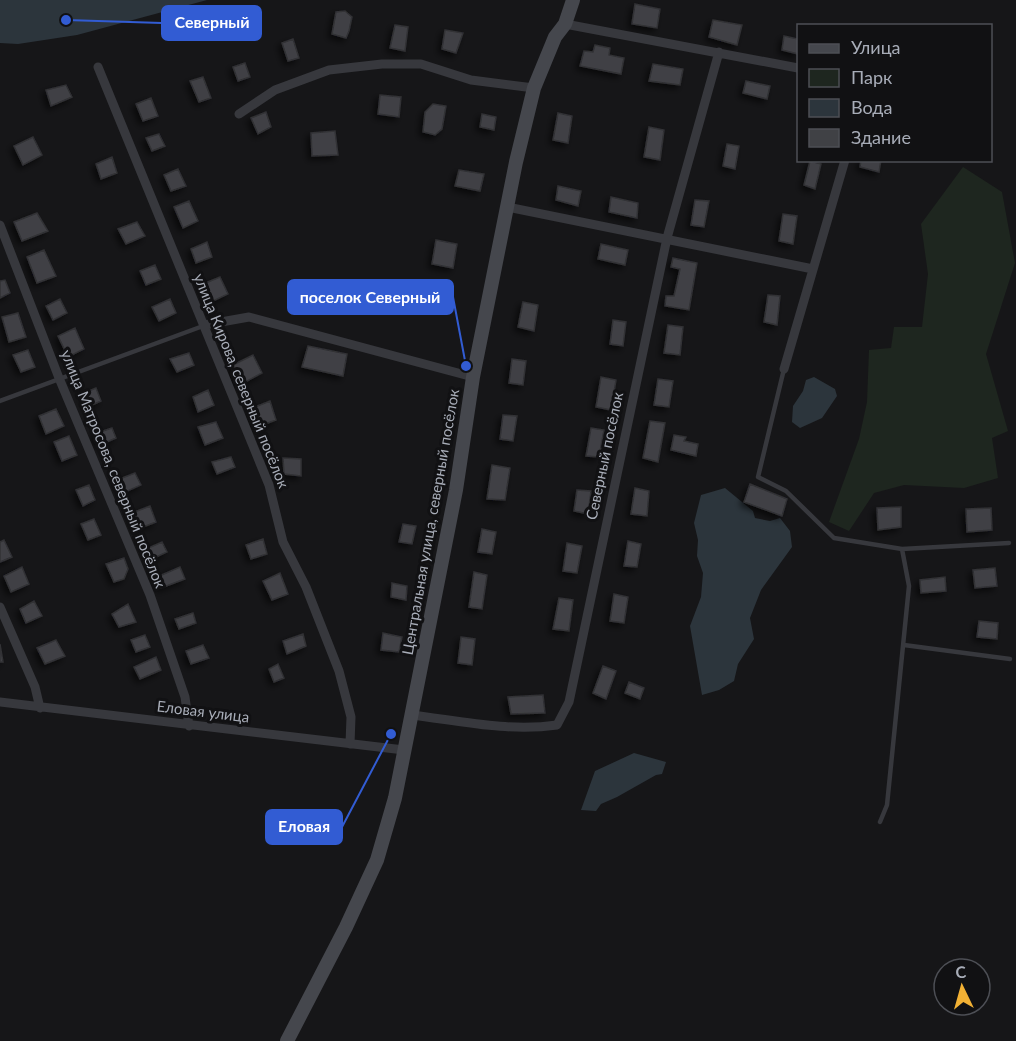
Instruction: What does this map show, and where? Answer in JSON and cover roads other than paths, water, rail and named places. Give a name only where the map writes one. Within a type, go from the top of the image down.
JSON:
[{"type":"street","name":"Центральная улица, северный посёлок","points":[[287,1041],[346,927],[376,860],[395,798],[456,490],[473,377],[507,207],[534,88],[555,37],[565,24],[573,0]]},
{"type":"street","points":[[565,24],[797,68]]},
{"type":"street","name":"Северный посёлок","points":[[412,715],[507,728],[532,729],[557,725],[569,702],[666,238],[719,52]]},
{"type":"street","points":[[239,114],[275,90],[329,70],[382,64],[421,63],[471,80],[534,88]]},
{"type":"street","name":"улица Кирова, северный посёлок","points":[[98,67],[269,485],[283,542],[306,587],[339,671],[351,717],[350,744]]},
{"type":"street","points":[[784,369],[844,162]]},
{"type":"street","points":[[507,207],[813,268]]},
{"type":"street","name":"улица Матросова, северный посёлок","points":[[0,225],[59,378],[150,595],[185,697],[189,726]]},
{"type":"street","points":[[204,325],[249,317],[473,377]]},
{"type":"street","points":[[0,607],[35,687],[40,708]]},
{"type":"street","name":"Еловая улица","points":[[0,702],[404,750]]},
{"type":"lane","points":[[0,401],[204,325]]},
{"type":"lane","points":[[784,369],[758,477],[786,491],[834,538],[902,549],[1009,543]]},
{"type":"lane","points":[[880,822],[887,805],[909,586],[902,549]]},
{"type":"lane","points":[[904,645],[1010,659]]},
{"type":"water","points":[[0,0],[207,0],[77,35],[18,44],[0,43]]},
{"type":"water","points":[[814,377],[835,389],[837,396],[822,418],[800,428],[792,422],[793,406],[803,391],[806,380]]},
{"type":"water","points":[[725,488],[753,511],[755,518],[770,521],[780,518],[790,531],[792,547],[761,590],[750,618],[754,639],[738,664],[734,681],[719,690],[702,695],[690,626],[701,597],[703,573],[697,556],[698,540],[694,523],[701,495]]},
{"type":"water","points":[[634,753],[666,762],[662,774],[601,804],[596,811],[581,810],[595,771]]},
{"type":"place","name":"Северный","points":[[66,20]]},
{"type":"place","name":"поселок Северный","points":[[466,366]]},
{"type":"place","name":"Еловая","points":[[391,734]]}]
